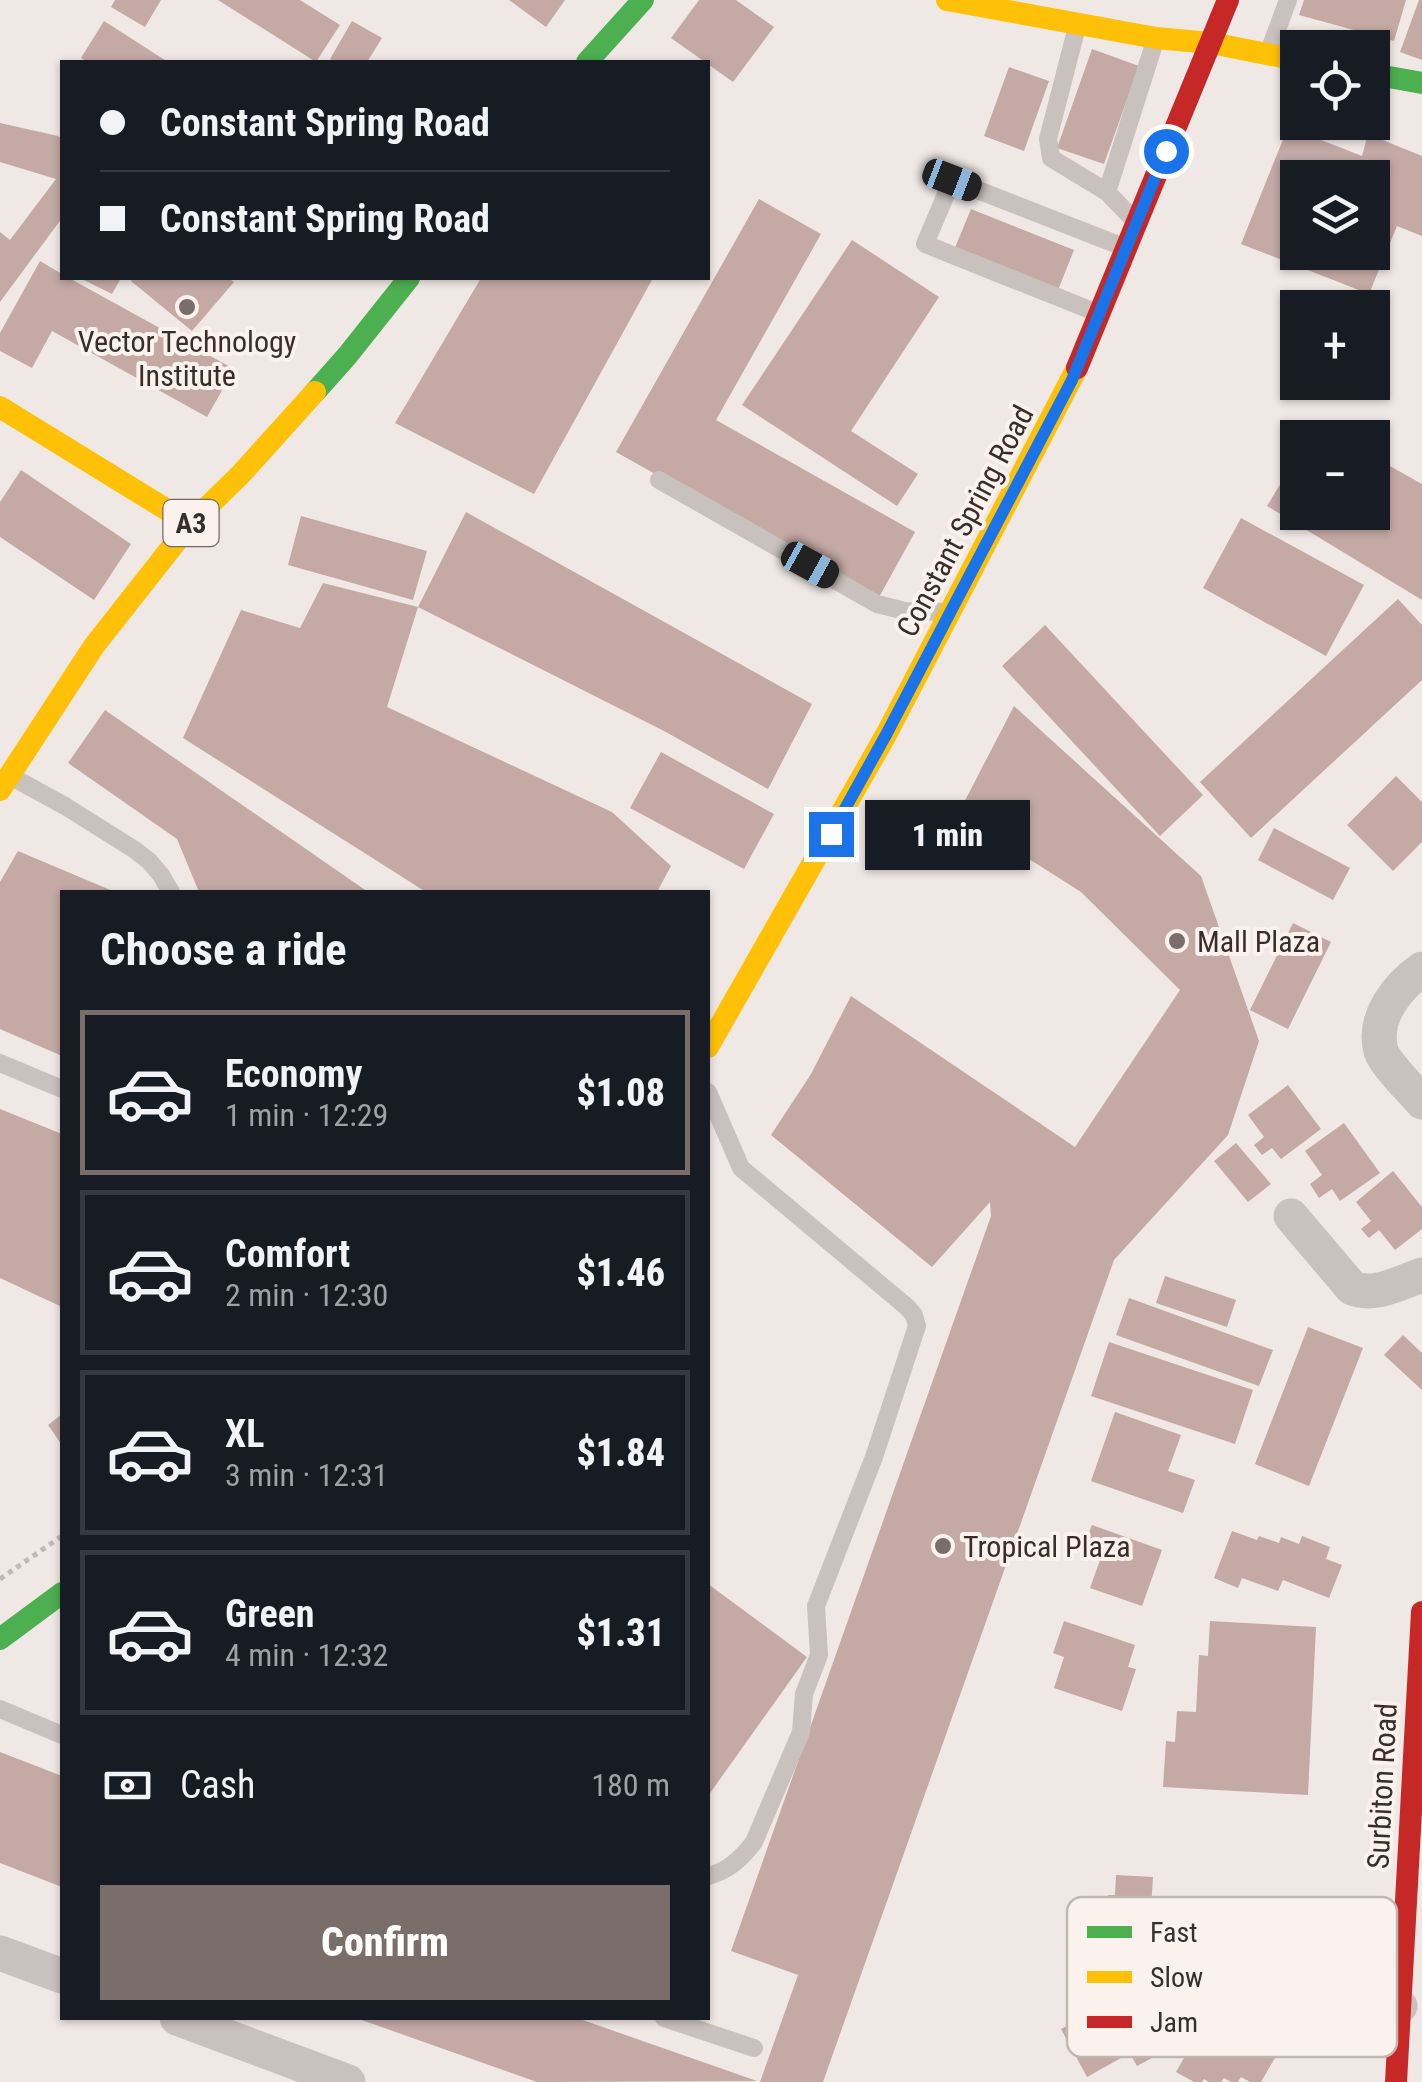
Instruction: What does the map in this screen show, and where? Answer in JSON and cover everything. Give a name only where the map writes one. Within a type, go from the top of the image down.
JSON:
[{"type":"main road","points":[[589,60],[643,0]]},
{"type":"main road","points":[[946,0],[997,4],[1156,38],[1211,43],[1280,57]]},
{"type":"main road","name":"Constant Spring Road","points":[[710,1043],[887,733],[1072,380],[1228,0]]},
{"type":"main road","points":[[1390,77],[1422,83]]},
{"type":"main road","name":"A3","points":[[5,783],[94,646],[190,524],[242,474],[347,356],[407,280]]},
{"type":"main road","points":[[0,407],[190,524]]},
{"type":"main road","points":[[0,1639],[60,1594]]},
{"type":"main road","name":"Surbiton Road","points":[[1396,2082],[1407,2028],[1422,1612]]},
{"type":"street","points":[[1422,969],[1399,988],[1386,1008],[1380,1033],[1382,1054],[1422,1102]]},
{"type":"street","points":[[1292,1216],[1352,1288],[1374,1292],[1422,1275]]},
{"type":"street","points":[[0,1952],[60,1975]]},
{"type":"street","points":[[191,2020],[348,2082]]},
{"type":"lane","points":[[1267,54],[1288,0]]},
{"type":"lane","points":[[1078,23],[1048,139],[1051,158],[1107,192],[1136,223]]},
{"type":"lane","points":[[1107,192],[1156,38]]},
{"type":"lane","points":[[1100,314],[925,244],[952,180],[1126,248]]},
{"type":"lane","points":[[659,480],[877,604],[905,612],[951,612]]},
{"type":"lane","points":[[5,783],[66,806],[135,850],[149,861],[170,890]]},
{"type":"lane","points":[[0,1063],[60,1088]]},
{"type":"lane","points":[[710,1097],[741,1168],[907,1307],[916,1320],[916,1332],[874,1457],[816,1606],[819,1655],[804,1694],[801,1732],[754,1842],[732,1866],[710,1875]]},
{"type":"lane","points":[[0,1709],[60,1734]]},
{"type":"lane","points":[[670,2020],[754,2048]]},
{"type":"path","points":[[0,1580],[60,1537]]},
{"type":"building","points":[[115,0],[161,0],[145,27],[111,7]]},
{"type":"building","points":[[218,0],[300,0],[340,25],[317,60]]},
{"type":"building","points":[[509,0],[565,0],[546,27]]},
{"type":"building","points":[[699,0],[736,0],[774,27],[733,82],[710,66],[710,60],[702,60],[671,38]]},
{"type":"building","points":[[1304,0],[1406,0],[1394,41],[1390,40],[1390,30],[1354,30],[1299,15]]},
{"type":"building","points":[[1422,0],[1422,60],[1400,52]]},
{"type":"building","points":[[104,21],[165,60],[84,60],[81,58]]},
{"type":"building","points":[[352,21],[382,38],[368,60],[330,59]]},
{"type":"building","points":[[1092,49],[1139,66],[1104,164],[1057,148]]},
{"type":"building","points":[[1009,67],[1049,81],[1024,151],[984,136]]},
{"type":"building","points":[[0,123],[60,138],[60,221],[0,302],[0,232],[10,240],[56,179],[0,162]]},
{"type":"building","points":[[1283,140],[1321,140],[1362,156],[1366,140],[1383,140],[1422,156],[1422,236],[1397,226],[1390,243],[1390,160],[1280,160],[1280,259],[1241,244]]},
{"type":"building","points":[[759,199],[821,234],[716,420],[915,532],[878,599],[616,452]]},
{"type":"building","points":[[971,209],[1074,250],[1058,290],[954,250]]},
{"type":"building","points":[[852,240],[939,297],[851,431],[918,474],[897,506],[742,405]]},
{"type":"building","points":[[40,261],[60,273],[60,280],[73,280],[234,369],[207,417],[52,331],[32,368],[0,351],[0,333]]},
{"type":"building","points":[[1308,270],[1379,270],[1371,290],[1359,290]]},
{"type":"building","points":[[84,280],[120,280],[112,294]]},
{"type":"building","name":"Vector Technology Institute","points":[[231,280],[234,282],[192,331],[131,281]]},
{"type":"building","points":[[480,280],[652,280],[534,494],[395,423]]},
{"type":"building","points":[[1390,466],[1422,484],[1422,600],[1307,530],[1390,530]]},
{"type":"building","points":[[21,470],[131,544],[94,600],[0,537],[0,502]]},
{"type":"building","points":[[1280,485],[1280,514],[1267,506]]},
{"type":"building","points":[[466,512],[812,704],[768,789],[664,731],[418,607]]},
{"type":"building","points":[[301,516],[427,551],[413,600],[288,565]]},
{"type":"building","points":[[1241,518],[1364,585],[1326,656],[1203,588]]},
{"type":"building","points":[[323,583],[418,607],[387,707],[612,812],[671,866],[658,890],[423,890],[183,738],[241,610],[300,628]]},
{"type":"building","points":[[1398,599],[1422,625],[1422,680],[1251,838],[1200,782]]},
{"type":"building","points":[[1045,625],[1203,795],[1160,836],[1002,666]]},
{"type":"building","points":[[1014,706],[1201,876],[1259,1041],[1228,1135],[1114,1260],[823,2082],[760,2082],[798,1975],[731,1951],[991,1216],[990,1202],[932,1267],[771,1135],[811,1074],[851,996],[1075,1147],[1180,990],[1081,892],[958,814]]},
{"type":"building","points":[[105,710],[365,890],[198,890],[177,839],[68,763]]},
{"type":"building","points":[[661,752],[774,814],[744,869],[630,808]]},
{"type":"building","points":[[1396,776],[1422,802],[1422,842],[1393,871],[1347,825]]},
{"type":"building","points":[[1274,828],[1350,868],[1333,900],[1258,860]]},
{"type":"building","points":[[18,851],[110,890],[60,890],[60,1055],[0,1029],[0,882]]},
{"type":"building","points":[[1293,923],[1331,942],[1288,1029],[1250,1010]]},
{"type":"building","points":[[1288,1085],[1321,1129],[1281,1159],[1272,1148],[1262,1155],[1254,1145],[1264,1137],[1248,1115]]},
{"type":"building","points":[[0,1109],[60,1133],[60,1306],[0,1278]]},
{"type":"building","points":[[1344,1123],[1380,1173],[1340,1201],[1332,1189],[1319,1198],[1310,1184],[1322,1175],[1305,1151]]},
{"type":"building","points":[[1236,1143],[1271,1184],[1248,1202],[1214,1161]]},
{"type":"building","points":[[1393,1171],[1422,1207],[1422,1229],[1395,1250],[1379,1230],[1369,1238],[1361,1229],[1371,1221],[1356,1202]]},
{"type":"building","points":[[1165,1276],[1236,1300],[1227,1327],[1156,1303]]},
{"type":"building","points":[[1129,1298],[1273,1350],[1259,1386],[1116,1335]]},
{"type":"building","points":[[1308,1327],[1363,1348],[1309,1486],[1255,1464]]},
{"type":"building","points":[[1403,1335],[1422,1353],[1422,1390],[1384,1355]]},
{"type":"building","points":[[1109,1342],[1253,1390],[1235,1444],[1091,1396]]},
{"type":"building","points":[[1115,1412],[1181,1435],[1168,1471],[1195,1480],[1183,1513],[1091,1481]]},
{"type":"building","points":[[60,1416],[60,1442],[48,1425]]},
{"type":"building","points":[[1092,1525],[1162,1550],[1142,1606],[1090,1588],[1104,1549],[1085,1542]]},
{"type":"building","points":[[1232,1531],[1279,1543],[1281,1537],[1299,1544],[1302,1536],[1330,1547],[1326,1559],[1342,1565],[1329,1598],[1283,1580],[1278,1591],[1242,1578],[1238,1588],[1214,1578]]},
{"type":"building","points":[[710,1585],[807,1657],[710,1793]]},
{"type":"building","points":[[1064,1621],[1135,1645],[1128,1667],[1136,1669],[1122,1711],[1054,1688],[1064,1657],[1053,1653]]},
{"type":"building","points":[[1210,1621],[1316,1627],[1308,1795],[1163,1787],[1166,1741],[1175,1742],[1177,1711],[1196,1712],[1199,1655],[1208,1656]]},
{"type":"building","points":[[0,1752],[60,1775],[60,1886],[0,1863]]},
{"type":"building","points":[[1116,1875],[1153,1877],[1152,1897],[1108,1897],[1115,1895]]},
{"type":"building","points":[[362,2020],[583,2020],[757,2081],[537,2082]]},
{"type":"building","points":[[1076,2057],[1123,2057],[1087,2077]]},
{"type":"building","points":[[1132,2057],[1154,2057],[1137,2066]]},
{"type":"building","points":[[1185,2057],[1276,2057],[1261,2082],[1241,2077],[1238,2082],[1224,2078],[1221,2082],[1194,2082],[1176,2072]]},
{"type":"traffic: fast","points":[[589,60],[643,0]]},
{"type":"traffic: fast","points":[[1390,77],[1422,83]]},
{"type":"traffic: fast","points":[[315,392],[407,280]]},
{"type":"traffic: fast","points":[[0,1639],[60,1594]]},
{"type":"traffic: slow","points":[[947,0],[1280,56]]},
{"type":"traffic: slow","points":[[710,1043],[887,733],[1077,368]]},
{"type":"traffic: slow","points":[[0,790],[94,646],[190,524],[315,392]]},
{"type":"traffic: slow","points":[[0,407],[190,524]]},
{"type":"traffic: jam","points":[[1077,368],[1228,0]]},
{"type":"traffic: jam","points":[[1396,2082],[1422,1612]]},
{"type":"place","name":"Vector Technology Institute","points":[[187,307]]},
{"type":"place","name":"Mall Plaza","points":[[1177,941]]},
{"type":"place","name":"Tropical Plaza","points":[[943,1546]]},
{"type":"route","points":[[831,834],[1072,380],[1166,151]]}]
